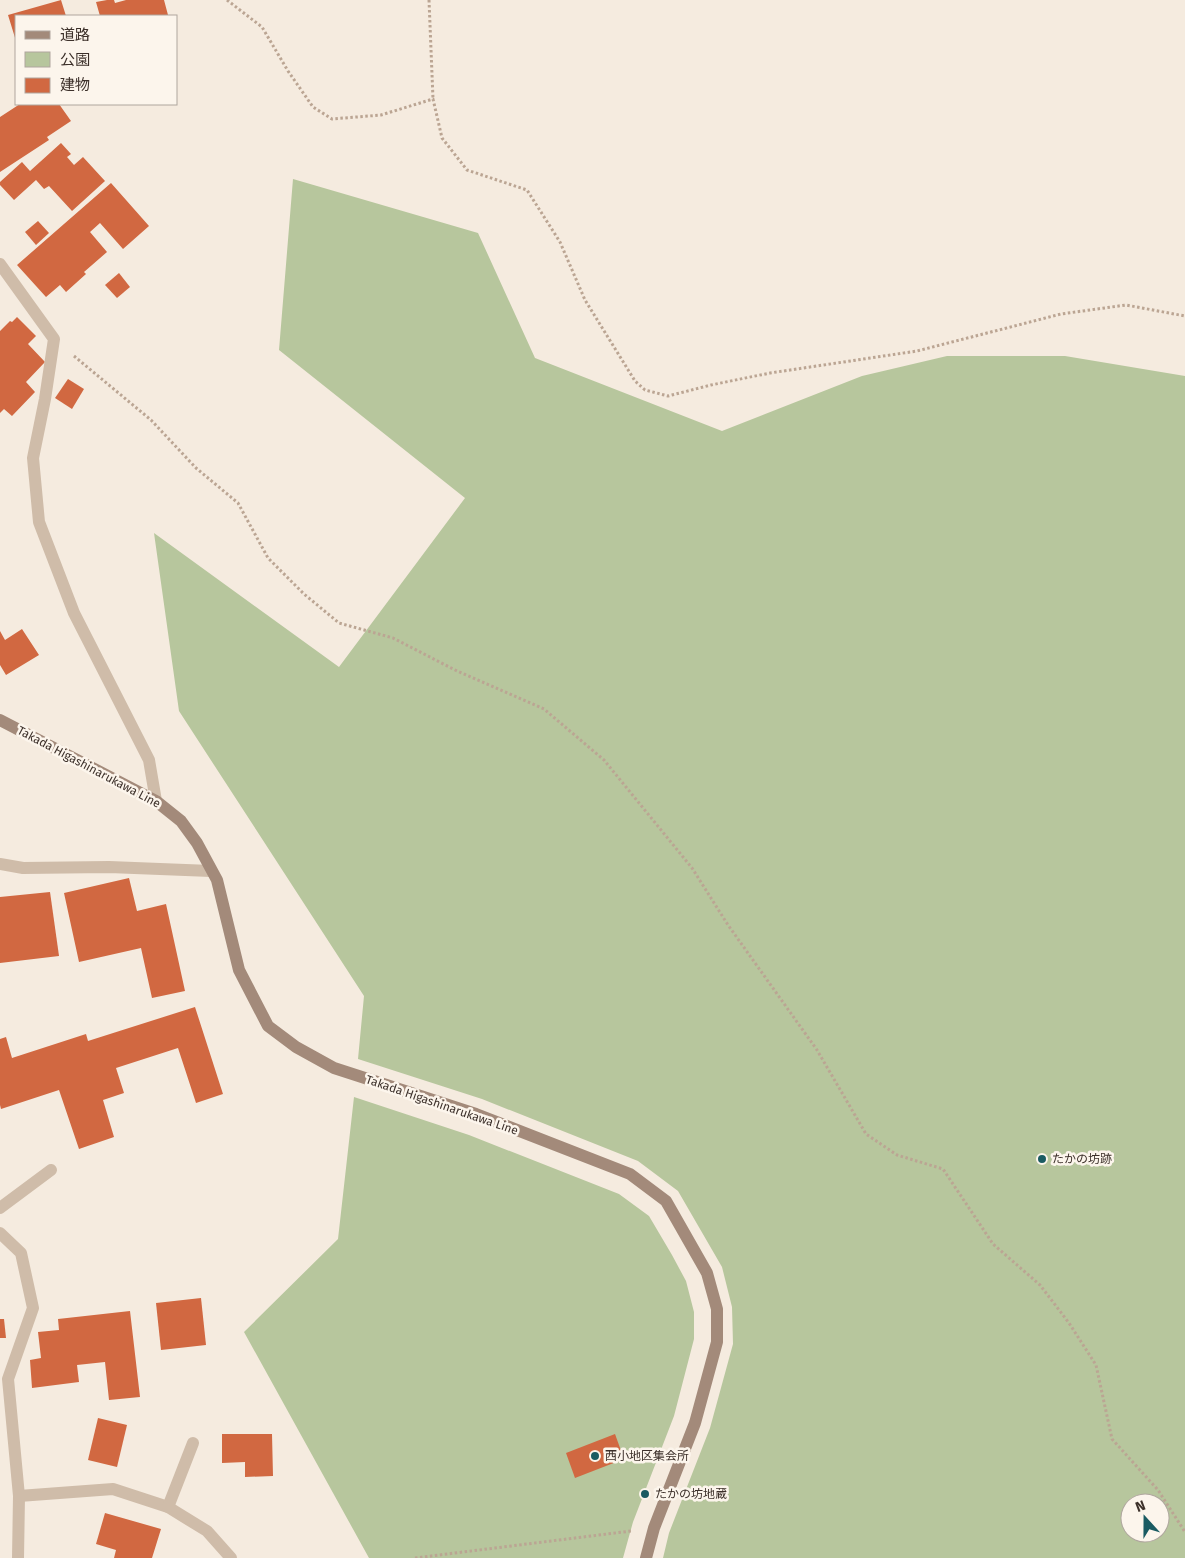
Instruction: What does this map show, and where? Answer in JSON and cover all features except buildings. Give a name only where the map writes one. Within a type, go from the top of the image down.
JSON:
[{"type":"main road","name":"Takada Higashinarukawa Line","points":[[0,720],[156,801],[181,821],[197,843],[217,880],[239,970],[268,1026],[296,1047],[334,1068],[476,1114],[630,1174],[666,1201],[707,1273],[717,1309],[717,1342],[695,1423],[654,1528],[646,1558]]},
{"type":"street","points":[[0,264],[54,339],[45,399],[33,458],[40,522],[74,613],[149,760],[156,801]]},
{"type":"street","points":[[0,864],[23,868],[109,867],[211,871]]},
{"type":"street","points":[[0,1208],[51,1170]]},
{"type":"street","points":[[0,1232],[21,1253],[33,1308],[4,1377],[18,1496],[18,1558]]},
{"type":"street","points":[[168,1507],[193,1443]]},
{"type":"street","points":[[18,1496],[113,1489],[168,1507],[207,1531],[231,1558]]},
{"type":"path","points":[[227,0],[262,27],[288,71],[313,107],[332,119],[381,115],[433,99]]},
{"type":"path","points":[[429,0],[433,99],[442,138],[467,170],[527,190],[560,242],[585,300],[635,381],[645,390],[668,396],[770,373],[917,351],[1061,314],[1126,305],[1185,316]]},
{"type":"path","points":[[54,339],[151,420],[196,468],[238,503],[268,558],[304,594],[339,623],[393,638],[457,671],[544,710],[604,760],[692,868],[732,932],[818,1050],[866,1134],[897,1155],[943,1169],[992,1244],[1040,1285],[1069,1323],[1096,1365],[1112,1439],[1158,1490],[1185,1532]]},
{"type":"path","points":[[415,1558],[654,1528]]},
{"type":"green space","points":[[293,179],[478,233],[535,358],[722,431],[862,376],[947,356],[1065,356],[1185,376],[1185,1558],[663,1558],[669,1533],[710,1428],[733,1344],[732,1307],[722,1267],[678,1191],[638,1161],[482,1099],[358,1059],[364,996],[179,711],[154,533],[339,667],[465,498],[279,350]]},
{"type":"green space","points":[[354,1097],[469,1135],[619,1194],[649,1216],[672,1255],[686,1281],[694,1312],[694,1339],[674,1416],[633,1522],[623,1558],[369,1558],[244,1332],[338,1239]]},
{"type":"place","name":"たかの坊跡","points":[[1042,1159]]},
{"type":"place","name":"西小地区集会所","points":[[595,1456]]},
{"type":"place","name":"たかの坊地蔵","points":[[645,1494]]}]
